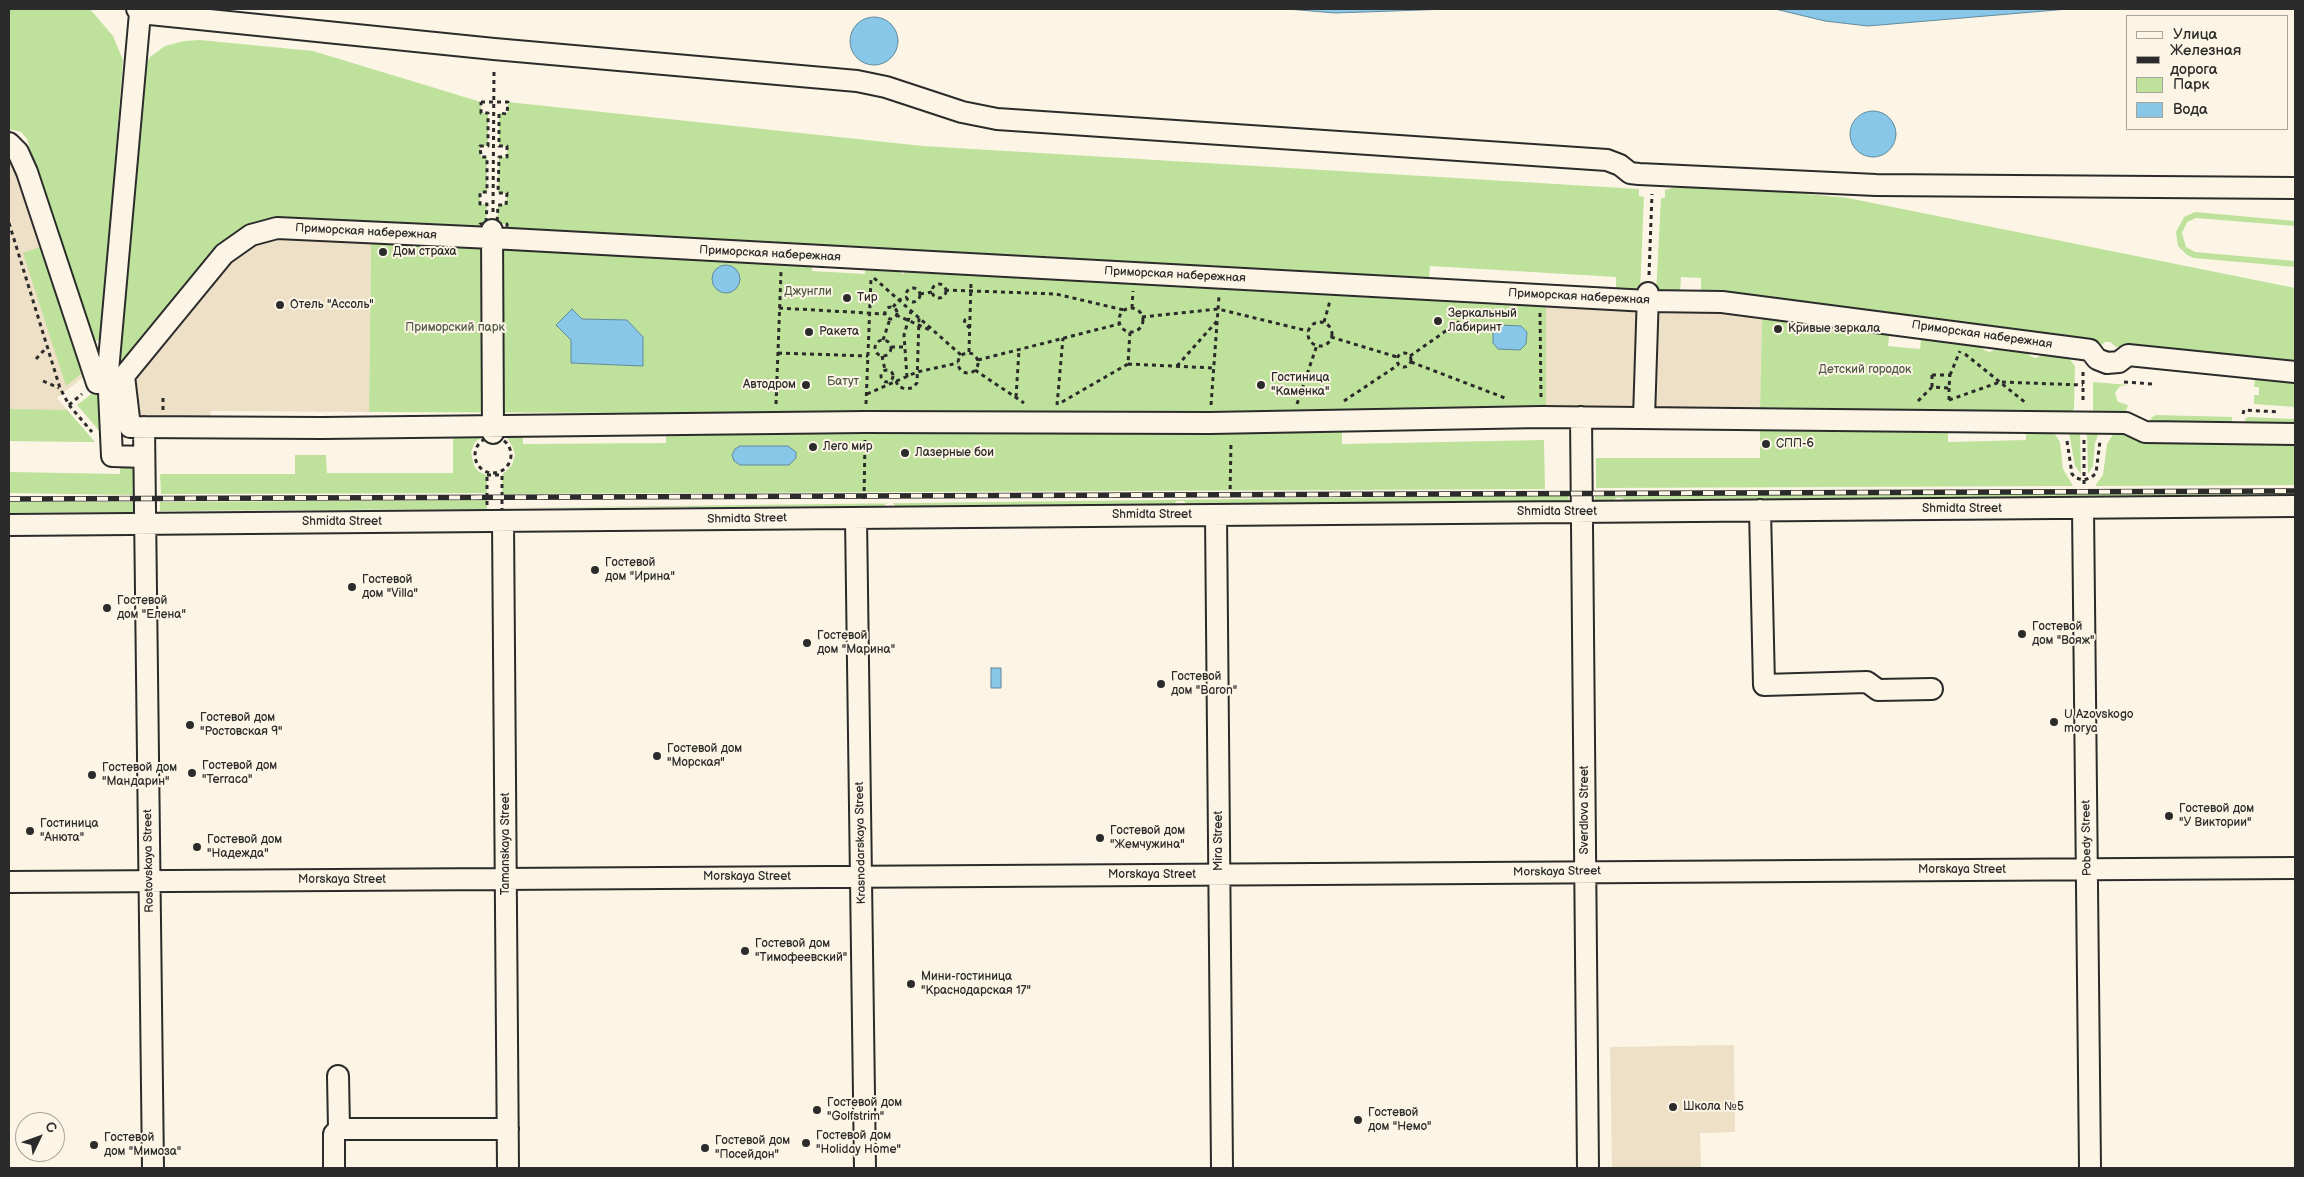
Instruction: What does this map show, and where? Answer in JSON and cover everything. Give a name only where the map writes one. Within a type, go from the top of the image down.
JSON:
[{"type":"street","points":[[144,453],[112,456],[110,380],[138,11],[494,49],[857,81],[886,87],[962,112],[997,119],[1607,160],[1620,165],[1630,173],[1639,174],[1876,184],[2295,188]]},
{"type":"street","points":[[9,143],[18,152],[27,172],[130,427],[490,433],[775,423],[1032,418],[1210,423],[1541,416],[2126,423],[2145,432],[2295,434]]},
{"type":"street","name":"Приморская набережная","points":[[110,380],[218,259],[237,243],[258,232],[278,228],[492,234],[972,265],[1540,295],[1648,297],[1722,302],[1933,328],[2090,350],[2097,359],[2107,363],[2118,362],[2128,356],[2295,372]]},
{"type":"street","points":[[490,433],[492,234]]},
{"type":"street","points":[[1644,418],[1648,297]]},
{"type":"street","name":"Sverdlova Street","points":[[1581,417],[1588,1168]]},
{"type":"street","name":"Rostovskaya Street","points":[[144,427],[153,1168]]},
{"type":"street","name":"Shmidta Street","points":[[9,525],[503,521],[860,510],[1582,512],[1760,510],[2084,498],[2295,506]]},
{"type":"street","name":"Pobedy Street","points":[[2084,498],[2090,1168]]},
{"type":"street","name":"Krasnodarskaya Street","points":[[860,510],[865,1168]]},
{"type":"street","name":"Mira Street","points":[[1222,1168],[1219,875],[1223,510]]},
{"type":"street","points":[[1760,510],[1764,685],[1867,682],[1878,690],[1932,689]]},
{"type":"street","name":"Tamanskaya Street","points":[[503,521],[508,1168]]},
{"type":"street","name":"Morskaya Street","points":[[9,882],[2295,868]]},
{"type":"street","points":[[338,1076],[339,1129]]},
{"type":"street","points":[[334,1168],[334,1134],[339,1129],[508,1129]]},
{"type":"path","points":[[492,234],[494,49]]},
{"type":"path","points":[[481,102],[494,102],[508,102],[507,114],[500,113],[499,146],[507,146],[507,157],[499,157],[498,193],[507,193],[506,205],[498,205],[497,224],[507,224],[507,230],[492,234],[480,230],[480,224],[486,224],[486,204],[480,204],[480,192],[487,192],[487,157],[480,157],[480,146],[488,146],[488,113],[481,113],[481,102]]},
{"type":"path","points":[[1648,297],[1652,194]]},
{"type":"path","points":[[9,224],[60,388],[69,405],[112,456]]},
{"type":"path","points":[[775,423],[781,254]]},
{"type":"path","points":[[969,352],[972,265]]},
{"type":"path","points":[[860,510],[871,275],[961,355]]},
{"type":"path","points":[[1210,423],[1220,278]]},
{"type":"path","points":[[932,292],[933,288],[938,284],[944,286],[945,290]]},
{"type":"path","points":[[912,289],[920,294],[919,299],[913,302],[909,301],[907,297],[907,292],[912,289]]},
{"type":"path","points":[[945,290],[1056,294],[1124,310],[1135,309],[1142,317]]},
{"type":"path","points":[[932,292],[939,298],[944,294],[945,290]]},
{"type":"path","points":[[920,294],[932,292]]},
{"type":"path","points":[[1410,356],[1500,292]]},
{"type":"path","points":[[1540,295],[1541,416]]},
{"type":"path","points":[[885,314],[887,308],[892,307],[899,300],[907,297]]},
{"type":"path","points":[[892,307],[896,309],[896,315]]},
{"type":"path","points":[[779,308],[885,314],[890,319]]},
{"type":"path","points":[[1142,317],[1218,309],[1308,331]]},
{"type":"path","points":[[1124,310],[1119,316],[1119,324],[1124,330],[1130,332],[1139,328],[1142,317]]},
{"type":"path","points":[[907,376],[904,347],[911,311]]},
{"type":"path","points":[[875,348],[876,344],[883,340],[890,319],[896,315]]},
{"type":"path","points":[[896,315],[935,332]]},
{"type":"path","points":[[896,382],[901,388],[912,388],[918,379],[919,318]]},
{"type":"path","points":[[1177,366],[1217,320]]},
{"type":"path","points":[[1316,322],[1324,322],[1331,329],[1331,337],[1324,345],[1316,345],[1310,341],[1308,331],[1316,322]]},
{"type":"path","points":[[978,360],[1119,324]]},
{"type":"path","points":[[1933,328],[2051,423],[2063,435],[2067,442],[2072,474],[2076,478],[2084,480],[2092,478],[2096,473],[2101,439],[2106,431],[2116,423]]},
{"type":"path","points":[[1128,364],[1130,332]]},
{"type":"path","points":[[1331,337],[1397,357],[1405,353],[1410,356],[1412,362]]},
{"type":"path","points":[[1057,405],[1063,338]]},
{"type":"path","points":[[883,340],[889,343],[891,347]]},
{"type":"path","points":[[1291,421],[1316,345]]},
{"type":"path","points":[[36,359],[47,347]]},
{"type":"path","points":[[891,347],[904,347]]},
{"type":"path","points":[[882,356],[888,354],[891,347]]},
{"type":"path","points":[[868,348],[875,348]]},
{"type":"path","points":[[875,348],[876,352],[882,356],[885,370]]},
{"type":"path","points":[[2082,349],[2084,498]]},
{"type":"path","points":[[1016,397],[1019,350]]},
{"type":"path","points":[[1950,375],[1932,374],[1932,387],[1949,388],[1950,375],[1960,350]]},
{"type":"path","points":[[975,370],[978,360],[975,355],[969,352],[961,355],[958,363],[961,370],[965,372],[975,370],[1016,397],[1032,418],[1128,364],[1214,368]]},
{"type":"path","points":[[778,353],[868,356]]},
{"type":"path","points":[[1397,357],[1398,365]]},
{"type":"path","points":[[1398,365],[1404,368],[1412,362]]},
{"type":"path","points":[[1412,362],[1513,401]]},
{"type":"path","points":[[866,394],[917,372],[958,363]]},
{"type":"path","points":[[1315,421],[1398,365]]},
{"type":"path","points":[[885,370],[881,373],[881,378],[888,383]]},
{"type":"path","points":[[885,370],[892,374],[892,378],[888,383]]},
{"type":"path","points":[[43,382],[60,388]]},
{"type":"path","points":[[1949,400],[2000,382],[2083,385]]},
{"type":"path","points":[[2244,410],[2287,413]]},
{"type":"path","points":[[1223,510],[1231,422]]},
{"type":"path","points":[[490,433],[508,445],[511,453],[510,461],[501,472],[487,472],[478,465],[475,450],[490,433]]},
{"type":"path","points":[[487,475],[502,475],[502,494],[502,511],[487,511],[487,475]]},
{"type":"shaded area","points":[[9,153],[89,373],[57,398],[95,442],[9,441]]},
{"type":"shaded area","points":[[269,237],[300,237],[304,242],[310,238],[371,240],[369,412],[211,411],[210,421],[135,419],[131,380],[204,292],[211,290],[212,283],[237,252]]},
{"type":"shaded area","points":[[1546,303],[1762,314],[1760,412],[1546,410]]},
{"type":"shaded area","name":"Школа №5","points":[[1734,1045],[1735,1132],[1700,1133],[1701,1168],[1612,1168],[1610,1047]]},
{"type":"green space","points":[[9,9],[90,9],[113,36],[123,60],[101,338],[97,341],[89,336],[27,139],[21,132],[9,129]]},
{"type":"green space","points":[[200,40],[313,51],[481,102],[481,113],[488,113],[488,146],[480,146],[481,157],[487,157],[487,192],[480,193],[480,204],[487,204],[486,224],[480,224],[480,230],[275,219],[251,225],[236,232],[222,243],[121,365],[118,361],[145,66],[150,57],[165,46],[184,41]]},
{"type":"green space","points":[[508,102],[923,146],[1639,189],[1639,196],[1644,197],[1640,292],[1616,292],[1616,277],[1430,266],[1429,281],[507,230],[507,224],[497,224],[498,205],[506,205],[507,193],[498,193],[499,157],[507,157],[507,146],[499,146],[499,113],[507,113]]},
{"type":"green space","points":[[1691,183],[1848,198],[2295,288],[2295,366],[2116,347],[2110,342],[2105,342],[2101,346],[1725,295],[1701,295],[1701,278],[1681,277],[1680,294],[1656,293],[1661,198],[1665,198],[1665,190]]},
{"type":"green space","points":[[2195,212],[2295,221],[2295,226],[2196,218],[2187,222],[2182,233],[2186,247],[2195,252],[2295,261],[2295,267],[2194,258],[2187,255],[2178,246],[2176,232],[2184,217]]},
{"type":"green space","name":"Приморский парк","points":[[371,240],[812,262],[812,271],[865,274],[866,265],[895,269],[903,274],[909,269],[1546,303],[1546,410],[1300,415],[369,412]]},
{"type":"green space","points":[[43,246],[85,371],[66,386],[23,253]]},
{"type":"green space","name":"Детский городок","points":[[1762,314],[1795,320],[1803,326],[1809,322],[1871,331],[1877,335],[1890,330],[1888,346],[1920,349],[1922,333],[1980,344],[1984,350],[1990,352],[1998,348],[2027,350],[2030,356],[2036,358],[2045,353],[2068,357],[2075,366],[2074,409],[2071,413],[1760,412]]},
{"type":"green space","points":[[2255,379],[2295,383],[2295,407],[2254,404],[2254,395],[2259,395],[2259,387],[2254,387]]},
{"type":"green space","points":[[2093,382],[2129,385],[2120,386],[2115,393],[2118,402],[2128,405],[2126,411],[2124,413],[2097,413],[2093,411]]},
{"type":"green space","points":[[98,389],[102,434],[77,405]]},
{"type":"green space","points":[[9,409],[67,410],[95,442],[9,441]]},
{"type":"green space","points":[[2156,415],[2232,417],[2232,427],[2150,426],[2151,418]]},
{"type":"green space","points":[[2248,417],[2295,419],[2295,429],[2245,425],[2245,419]]},
{"type":"green space","points":[[1342,428],[1342,444],[1544,440],[1545,489],[502,494],[502,475],[512,465],[515,455],[508,439],[502,435],[487,434],[475,442],[471,452],[474,466],[479,472],[487,475],[487,493],[161,494],[160,474],[295,474],[295,455],[326,455],[327,473],[453,473],[453,434],[523,433],[523,444],[666,443],[666,429]]},
{"type":"green space","points":[[2051,428],[2060,442],[2063,469],[2073,486],[1596,488],[1596,458],[1760,458],[1760,431],[1948,430],[1948,442],[2026,440],[2026,429]]},
{"type":"green space","points":[[2115,431],[2295,441],[2295,485],[2095,486],[2103,475],[2107,444]]},
{"type":"green space","points":[[2080,432],[2081,474],[2075,466],[2069,433]]},
{"type":"green space","points":[[2087,432],[2099,432],[2095,443],[2093,466],[2088,474]]},
{"type":"green space","points":[[120,461],[133,465],[135,495],[9,493],[9,472],[120,474]]},
{"type":"green space","points":[[2295,492],[2295,496],[1625,501],[1622,498],[1616,498],[1613,501],[1595,501],[1595,495]]},
{"type":"green space","points":[[1568,495],[1569,501],[1186,504],[1184,501],[1177,501],[1174,504],[896,507],[893,503]]},
{"type":"green space","points":[[487,500],[487,509],[160,511],[160,502]]},
{"type":"green space","points":[[9,502],[140,502],[141,512],[9,513]]},
{"type":"green space","points":[[891,503],[883,506],[502,508]]},
{"type":"water","points":[[1287,9],[1450,9],[1335,13]]},
{"type":"water","points":[[1775,9],[2068,9],[1868,26],[1825,21]]},
{"type":"water","points":[[874,17],[883,19],[891,24],[896,32],[898,41],[896,50],[891,58],[883,63],[874,65],[865,63],[857,58],[852,50],[850,41],[852,32],[857,24],[865,19]]},
{"type":"water","points":[[1869,111],[1877,111],[1886,115],[1892,121],[1896,134],[1892,147],[1886,153],[1877,157],[1869,157],[1860,153],[1854,147],[1850,138],[1850,130],[1854,121],[1860,115]]},
{"type":"water","points":[[726,265],[736,269],[740,279],[736,289],[726,293],[716,289],[712,279],[716,269]]},
{"type":"water","points":[[572,309],[582,319],[627,320],[643,337],[643,366],[571,363],[571,340],[556,325]]},
{"type":"water","points":[[1499,325],[1521,326],[1527,332],[1526,344],[1520,350],[1498,349],[1493,343],[1493,330]]},
{"type":"water","points":[[740,446],[788,446],[796,452],[796,458],[789,465],[740,465],[734,461],[732,455],[735,449]]},
{"type":"water","points":[[991,668],[1001,668],[1001,688],[991,688]]},
{"type":"railway","points":[[9,499],[2295,491]]},
{"type":"place","name":"Дом страха","points":[[383,252]]},
{"type":"place","name":"Тир","points":[[847,298]]},
{"type":"place","name":"Отель \"Ассоль\"","points":[[280,305]]},
{"type":"place","name":"Зеркальный Лабиринт","points":[[1438,321]]},
{"type":"place","name":"Кривые зеркала","points":[[1778,329]]},
{"type":"place","name":"Ракета","points":[[809,332]]},
{"type":"place","name":"Автодром","points":[[806,385]]},
{"type":"place","name":"Гостиница \"Каменка\"","points":[[1261,385]]},
{"type":"place","name":"СПП-6","points":[[1766,444]]},
{"type":"place","name":"Лего мир","points":[[813,447]]},
{"type":"place","name":"Лазерные бои","points":[[905,453]]},
{"type":"place","name":"Гостевой дом \"Ирина\"","points":[[595,570]]},
{"type":"place","name":"Гостевой дом \"Villa\"","points":[[352,587]]},
{"type":"place","name":"Гостевой дом \"Елена\"","points":[[107,608]]},
{"type":"place","name":"Гостевой дом \"Вояж\"","points":[[2022,634]]},
{"type":"place","name":"Гостевой дом \"Марина\"","points":[[807,643]]},
{"type":"place","name":"Гостевой дом \"Baron\"","points":[[1161,684]]},
{"type":"place","name":"U Azovskogo morya","points":[[2054,722]]},
{"type":"place","name":"Гостевой дом \"Ростовская 9\"","points":[[190,725]]},
{"type":"place","name":"Гостевой дом \"Морская\"","points":[[657,756]]},
{"type":"place","name":"Гостевой дом \"Terraca\"","points":[[192,773]]},
{"type":"place","name":"Гостевой дом \"Мандарин\"","points":[[92,775]]},
{"type":"place","name":"Гостевой дом \"У Виктории\"","points":[[2169,816]]},
{"type":"place","name":"Гостиница \"Анюта\"","points":[[30,831]]},
{"type":"place","name":"Гостевой дом \"Жемчужина\"","points":[[1100,838]]},
{"type":"place","name":"Гостевой дом \"Надежда\"","points":[[197,847]]},
{"type":"place","name":"Гостевой дом \"Тимофеевский\"","points":[[745,951]]},
{"type":"place","name":"Мини-гостиница \"Краснодарская 17\"","points":[[911,984]]},
{"type":"place","name":"Школа №5","points":[[1673,1107]]},
{"type":"place","name":"Гостевой дом \"Golfstrim\"","points":[[817,1110]]},
{"type":"place","name":"Гостевой дом \"Немо\"","points":[[1358,1120]]},
{"type":"place","name":"Гостевой дом \"Holiday Home\"","points":[[806,1143]]},
{"type":"place","name":"Гостевой дом \"Мимоза\"","points":[[94,1145]]},
{"type":"place","name":"Гостевой дом \"Посейдон\"","points":[[705,1148]]},
{"type":"park label","name":"Джунгли","points":[[808,292]]},
{"type":"park label","name":"Батут","points":[[843,382]]}]
